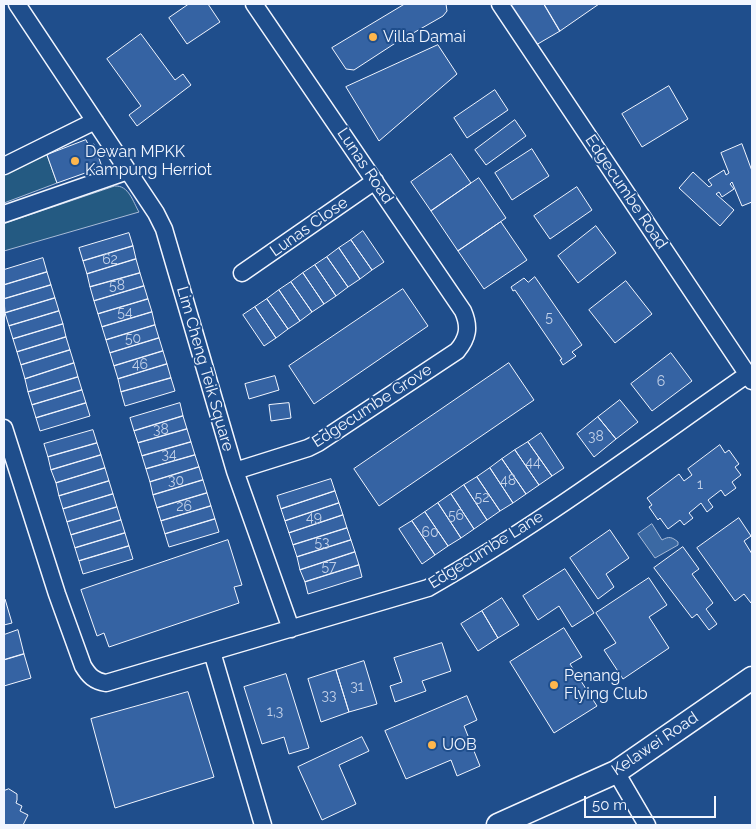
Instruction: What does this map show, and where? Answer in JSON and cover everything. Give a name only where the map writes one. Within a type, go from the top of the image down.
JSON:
[{"type":"main road","name":"Kelawei Road","points":[[498,825],[616,772],[752,678]]},
{"type":"street","name":"Lim Cheng Teik Square","points":[[17,4],[156,213],[164,229],[235,471],[291,629]]},
{"type":"street","name":"Lunas Road","points":[[254,4],[464,311],[468,332]]},
{"type":"street","name":"Edgecumbe Road","points":[[500,4],[750,378]]},
{"type":"street","points":[[4,166],[95,122]]},
{"type":"street","points":[[4,214],[128,171]]},
{"type":"street","name":"Lunas Close","points":[[242,273],[375,181]]},
{"type":"street","name":"Edgecumbe Grove","points":[[235,471],[318,444],[456,351],[464,342],[468,332]]},
{"type":"street","name":"Edgecumbe Lane","points":[[4,428],[57,594],[83,666],[88,676],[97,682],[106,683],[428,588],[461,569],[750,378]]},
{"type":"street","points":[[212,652],[263,825]]},
{"type":"street","points":[[616,772],[647,825]]},
{"type":"shaded area","points":[[47,155],[57,183],[4,203],[4,175]]},
{"type":"shaded area","points":[[115,186],[120,186],[127,191],[139,212],[4,251],[4,224]]},
{"type":"shaded area","points":[[652,524],[662,540],[670,538],[678,542],[678,545],[655,558],[638,534]]},
{"type":"building","points":[[189,4],[208,4],[220,22],[187,44],[169,18]]},
{"type":"building","name":"Villa Damai","points":[[405,4],[446,4],[447,11],[443,16],[401,40],[396,32],[392,34],[397,42],[354,70],[346,69],[332,48]]},
{"type":"building","points":[[509,4],[544,4],[560,31],[536,45]]},
{"type":"building","points":[[544,4],[599,4],[560,31]]},
{"type":"building","points":[[141,34],[175,80],[183,74],[191,85],[137,126],[129,115],[141,106],[107,59]]},
{"type":"building","points":[[438,45],[457,74],[379,141],[346,87]]},
{"type":"building","points":[[669,86],[688,119],[642,147],[622,114]]},
{"type":"building","points":[[495,90],[508,110],[467,138],[454,118]]},
{"type":"building","points":[[515,120],[526,136],[486,165],[475,150]]},
{"type":"building","name":"Dewan MPKK Kampung Herriot","points":[[86,140],[89,146],[94,144],[102,167],[57,183],[47,155]]},
{"type":"building","points":[[742,144],[752,171],[752,202],[742,206],[732,182],[730,184],[734,189],[722,197],[719,192],[716,194],[734,210],[720,226],[679,188],[693,172],[709,187],[712,185],[708,180],[724,170],[726,175],[729,173],[721,153]]},
{"type":"building","points":[[532,149],[549,176],[512,200],[495,173]]},
{"type":"building","points":[[451,154],[471,183],[431,211],[411,182]]},
{"type":"building","points":[[479,178],[506,218],[458,251],[431,211]]},
{"type":"building","points":[[577,187],[592,210],[550,239],[534,216]]},
{"type":"building","points":[[501,222],[527,260],[484,289],[458,251]]},
{"type":"building","points":[[596,226],[616,253],[578,283],[558,256]]},
{"type":"building","points":[[363,231],[384,262],[372,270],[351,240]]},
{"type":"building","points":[[129,233],[133,246],[83,261],[79,248]]},
{"type":"building","points":[[351,240],[372,270],[360,279],[339,248]]},
{"type":"building","points":[[133,246],[136,259],[87,274],[83,261]]},
{"type":"building","points":[[339,248],[360,279],[348,287],[327,257]]},
{"type":"building","points":[[327,257],[348,287],[336,296],[315,265]]},
{"type":"building","points":[[43,258],[47,272],[4,285],[4,270]]},
{"type":"building","points":[[136,259],[140,273],[90,287],[87,274]]},
{"type":"building","points":[[315,265],[336,296],[324,304],[303,273]]},
{"type":"building","points":[[47,272],[51,285],[4,299],[4,285]]},
{"type":"building","points":[[140,273],[144,286],[94,301],[90,287]]},
{"type":"building","points":[[303,273],[324,304],[312,312],[291,282]]},
{"type":"building","points":[[535,277],[582,345],[572,352],[576,356],[563,365],[560,360],[562,359],[515,290],[513,291],[511,287],[524,278],[528,282]]},
{"type":"building","points":[[626,281],[652,314],[615,343],[589,310]]},
{"type":"building","points":[[291,282],[312,312],[300,321],[279,290]]},
{"type":"building","points":[[51,285],[55,298],[5,313],[4,299]]},
{"type":"building","points":[[144,286],[148,299],[98,314],[94,301]]},
{"type":"building","points":[[403,289],[428,326],[314,404],[289,366]]},
{"type":"building","points":[[279,290],[300,321],[288,329],[267,299]]},
{"type":"building","points":[[55,298],[59,311],[9,326],[5,313]]},
{"type":"building","points":[[148,299],[152,312],[102,327],[98,314]]},
{"type":"building","points":[[267,299],[288,329],[276,338],[255,307]]},
{"type":"building","points":[[255,307],[276,338],[264,346],[243,315]]},
{"type":"building","points":[[59,311],[63,324],[13,339],[9,326]]},
{"type":"building","points":[[152,312],[155,325],[106,340],[102,327]]},
{"type":"building","points":[[63,324],[66,337],[17,352],[13,339]]},
{"type":"building","points":[[155,325],[159,338],[110,353],[106,340]]},
{"type":"building","points":[[66,337],[70,350],[21,365],[17,352]]},
{"type":"building","points":[[159,338],[163,351],[114,366],[110,353]]},
{"type":"building","points":[[70,350],[74,363],[25,379],[21,365]]},
{"type":"building","points":[[163,351],[167,364],[118,379],[114,366]]},
{"type":"building","points":[[671,353],[692,381],[652,411],[631,384]]},
{"type":"building","points":[[74,363],[78,377],[28,392],[25,379]]},
{"type":"building","points":[[509,363],[534,400],[379,506],[354,469]]},
{"type":"building","points":[[167,364],[171,378],[121,392],[118,379]]},
{"type":"building","points":[[275,376],[279,390],[249,399],[245,384]]},
{"type":"building","points":[[78,377],[82,390],[32,405],[28,392]]},
{"type":"building","points":[[171,378],[175,391],[125,406],[121,392]]},
{"type":"building","points":[[82,390],[86,403],[36,418],[32,405]]},
{"type":"building","points":[[620,400],[638,422],[616,439],[598,417]]},
{"type":"building","points":[[86,403],[90,416],[40,431],[36,418]]},
{"type":"building","points":[[180,403],[183,416],[134,431],[130,418]]},
{"type":"building","points":[[289,403],[291,418],[271,421],[269,405]]},
{"type":"building","points":[[183,416],[187,429],[138,443],[134,431]]},
{"type":"building","points":[[598,417],[616,439],[594,457],[577,434]]},
{"type":"building","points":[[187,429],[191,442],[142,456],[138,443]]},
{"type":"building","points":[[93,430],[97,443],[48,457],[44,444]]},
{"type":"building","points":[[541,433],[564,468],[552,476],[528,442]]},
{"type":"building","points":[[191,442],[195,455],[146,469],[142,456]]},
{"type":"building","points":[[528,442],[552,476],[539,485],[515,450]]},
{"type":"building","points":[[97,443],[101,455],[51,470],[48,457]]},
{"type":"building","points":[[720,445],[725,453],[729,450],[739,464],[735,467],[741,475],[732,482],[736,488],[725,496],[721,490],[708,500],[713,507],[707,512],[701,503],[689,513],[693,518],[684,525],[680,520],[668,529],[660,518],[658,520],[649,507],[652,505],[647,498],[679,474],[684,481],[692,475],[688,469]]},
{"type":"building","points":[[515,450],[539,485],[526,494],[502,459]]},
{"type":"building","points":[[101,455],[105,468],[56,483],[51,470]]},
{"type":"building","points":[[195,455],[199,467],[150,482],[146,469]]},
{"type":"building","points":[[502,459],[526,494],[513,503],[490,468]]},
{"type":"building","points":[[199,467],[203,480],[153,495],[150,482]]},
{"type":"building","points":[[105,468],[109,481],[59,496],[56,483]]},
{"type":"building","points":[[490,468],[513,503],[500,511],[477,477]]},
{"type":"building","points":[[477,477],[500,511],[487,520],[464,485]]},
{"type":"building","points":[[331,479],[335,491],[281,509],[277,496]]},
{"type":"building","points":[[203,480],[207,493],[157,508],[153,495]]},
{"type":"building","points":[[109,481],[113,494],[63,509],[59,496]]},
{"type":"building","points":[[464,485],[487,520],[474,529],[451,494]]},
{"type":"building","points":[[335,491],[339,503],[285,521],[281,509]]},
{"type":"building","points":[[207,493],[211,506],[161,521],[157,508]]},
{"type":"building","points":[[113,494],[117,507],[67,522],[63,509]]},
{"type":"building","points":[[451,494],[474,529],[461,538],[438,503]]},
{"type":"building","points":[[339,503],[343,515],[289,533],[285,521]]},
{"type":"building","points":[[438,503],[461,538],[448,546],[425,512]]},
{"type":"building","points":[[211,506],[215,519],[165,534],[161,521]]},
{"type":"building","points":[[117,507],[121,520],[71,535],[67,522]]},
{"type":"building","points":[[425,512],[448,546],[435,555],[412,521]]},
{"type":"building","points":[[343,515],[347,528],[293,545],[289,533]]},
{"type":"building","points":[[739,518],[751,536],[744,541],[752,554],[751,603],[744,594],[735,601],[697,548]]},
{"type":"building","points":[[215,519],[219,532],[169,547],[165,534]]},
{"type":"building","points":[[121,520],[125,533],[75,548],[71,535]]},
{"type":"building","points":[[412,521],[435,555],[422,564],[399,529]]},
{"type":"building","points":[[347,528],[351,540],[297,557],[293,545]]},
{"type":"building","points":[[610,530],[629,558],[606,574],[614,587],[598,599],[570,558]]},
{"type":"building","points":[[125,533],[129,546],[79,561],[75,548]]},
{"type":"building","points":[[228,540],[242,585],[234,587],[239,603],[109,647],[104,633],[97,636],[81,590]]},
{"type":"building","points":[[351,540],[355,552],[300,570],[297,557]]},
{"type":"building","points":[[129,546],[133,559],[83,574],[79,561]]},
{"type":"building","points":[[683,547],[699,569],[692,574],[713,603],[706,609],[717,624],[709,630],[697,614],[692,618],[654,568]]},
{"type":"building","points":[[355,552],[359,565],[305,582],[300,570]]},
{"type":"building","points":[[359,565],[362,577],[308,594],[305,582]]},
{"type":"building","points":[[565,569],[594,613],[572,627],[559,606],[538,620],[523,596]]},
{"type":"building","points":[[649,578],[667,605],[649,617],[669,648],[623,679],[604,650],[616,643],[596,613]]},
{"type":"building","points":[[502,598],[519,625],[498,638],[482,611]]},
{"type":"building","points":[[4,599],[12,623],[4,625]]},
{"type":"building","points":[[482,611],[498,638],[478,651],[461,624]]},
{"type":"building","name":"Penang Flying Club","points":[[564,628],[582,657],[570,664],[597,706],[554,733],[510,662]]},
{"type":"building","points":[[18,630],[24,654],[4,660],[4,635]]},
{"type":"building","points":[[442,643],[451,671],[422,681],[426,691],[395,702],[390,686],[402,682],[394,658]]},
{"type":"building","points":[[24,654],[31,678],[4,686],[4,660]]},
{"type":"building","points":[[364,661],[377,704],[349,712],[336,670]]},
{"type":"building","points":[[336,670],[349,712],[321,722],[308,679]]},
{"type":"building","points":[[286,674],[309,748],[289,754],[284,737],[262,744],[244,687]]},
{"type":"building","points":[[188,692],[214,777],[115,808],[91,719]]},
{"type":"building","name":"UOB","points":[[467,696],[477,720],[464,726],[480,766],[457,776],[451,760],[406,779],[385,731]]},
{"type":"building","points":[[362,737],[369,751],[339,765],[356,804],[322,820],[298,767]]},
{"type":"building","points":[[9,789],[17,794],[16,803],[22,806],[20,811],[28,815],[23,825],[4,825],[4,791]]},
{"type":"place","name":"Villa Damai","points":[[373,37]]},
{"type":"place","name":"Dewan MPKK Kampung Herriot","points":[[75,161]]},
{"type":"place","name":"Penang Flying Club","points":[[554,685]]},
{"type":"place","name":"UOB","points":[[432,745]]}]
